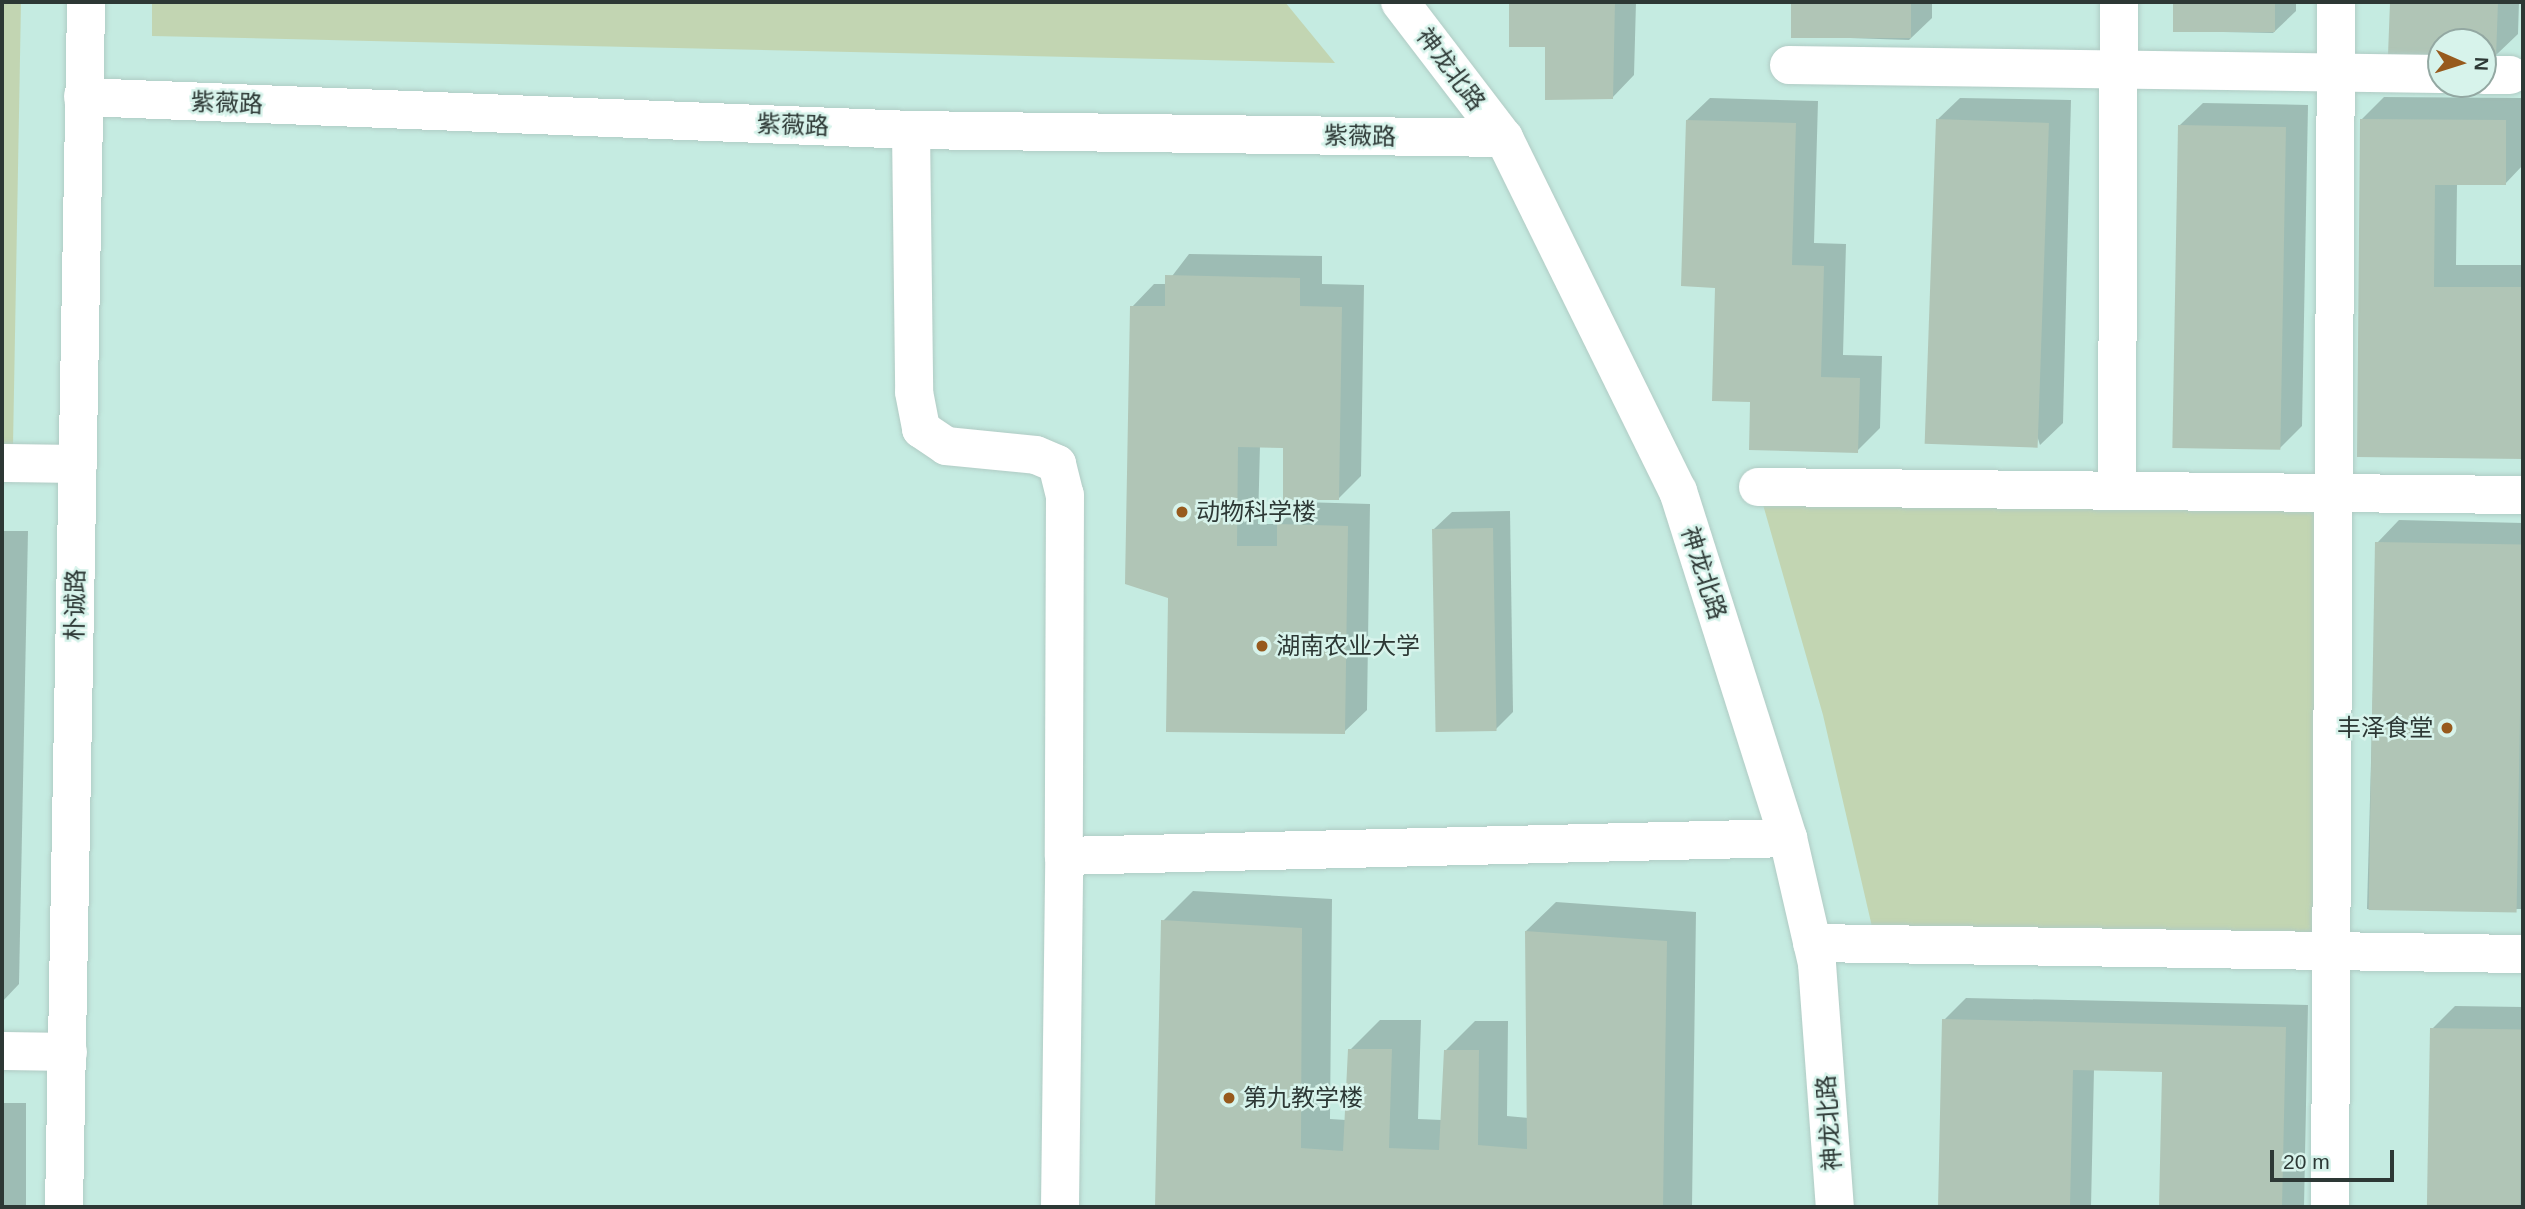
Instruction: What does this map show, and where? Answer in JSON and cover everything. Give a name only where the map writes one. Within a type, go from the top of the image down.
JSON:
[{"type":"street","name":"朴诚路","points":[[64,1207],[86,2]]},
{"type":"street","name":"神龙北路","points":[[1399,2],[1504,138],[1678,491],[1788,838],[1812,943],[1835,1207]]},
{"type":"street","points":[[2117,491],[2119,2]]},
{"type":"street","points":[[2330,1207],[2327,954],[2336,2]]},
{"type":"street","points":[[1789,65],[2427,74]]},
{"type":"street","name":"紫薇路","points":[[83,97],[911,130],[1504,138]]},
{"type":"street","points":[[911,130],[914,392],[921,429],[946,446],[1036,454],[1057,464],[1065,495],[1065,856],[1060,1207]]},
{"type":"street","points":[[2,463],[78,464]]},
{"type":"street","points":[[1758,487],[2523,495]]},
{"type":"street","points":[[1065,856],[1788,838]]},
{"type":"street","points":[[1812,943],[2327,954],[2523,954]]},
{"type":"street","points":[[2,1051],[68,1052]]},
{"type":"shaded area","name":"湖南农业大学","points":[[2,2],[2523,2],[2523,1207],[2,1207]]},
{"type":"shaded area","points":[[2,2],[21,2],[13,446],[2,446]]},
{"type":"shaded area","points":[[152,2],[1285,2],[1335,63],[152,36]]},
{"type":"shaded area","points":[[1758,487],[2331,493],[2327,954],[1876,944],[1823,715]]},
{"type":"building","points":[[1509,2],[1615,2],[1613,99],[1545,100],[1545,47],[1509,47]]},
{"type":"building","points":[[1791,2],[1911,2],[1911,38],[1791,38]]},
{"type":"building","points":[[2173,2],[2275,2],[2275,32],[2173,32]]},
{"type":"building","points":[[2390,2],[2498,2],[2497,30],[2427,28],[2427,56],[2388,55]]},
{"type":"building","points":[[1936,119],[2049,123],[2038,448],[1925,444]]},
{"type":"building","points":[[2360,119],[2506,120],[2506,185],[2435,185],[2434,287],[2523,287],[2523,459],[2357,457]]},
{"type":"building","points":[[1686,120],[1796,123],[1792,265],[1824,266],[1821,377],[1860,378],[1858,453],[1749,450],[1750,402],[1712,401],[1715,288],[1681,286]]},
{"type":"building","points":[[2178,125],[2286,127],[2280,450],[2172,448]]},
{"type":"building","name":"动物科学楼","points":[[1165,275],[1300,278],[1300,306],[1342,307],[1339,500],[1283,500],[1283,448],[1238,447],[1237,546],[1277,546],[1277,524],[1348,526],[1345,734],[1166,732],[1168,598],[1125,584],[1130,306],[1165,306]]},
{"type":"building","points":[[1493,528],[1497,731],[1436,732],[1432,529]]},
{"type":"building","name":"丰泽食堂","points":[[2375,542],[2523,545],[2517,913],[2369,910]]},
{"type":"building","name":"第九教学楼","points":[[1161,920],[1302,928],[1301,1148],[1343,1151],[1348,1049],[1392,1049],[1389,1148],[1439,1150],[1444,1050],[1479,1050],[1478,1145],[1527,1149],[1525,931],[1667,941],[1663,1207],[1155,1207]]},
{"type":"building","points":[[1942,1019],[2286,1027],[2282,1207],[2159,1207],[2162,1072],[2073,1070],[2070,1207],[1938,1207]]},
{"type":"building","points":[[2430,1028],[2523,1030],[2520,1207],[2427,1207]]},
{"type":"place","name":"动物科学楼","points":[[1182,512]]},
{"type":"place","name":"湖南农业大学","points":[[1262,646]]},
{"type":"place","name":"丰泽食堂","points":[[2447,728]]},
{"type":"place","name":"第九教学楼","points":[[1229,1098]]}]
